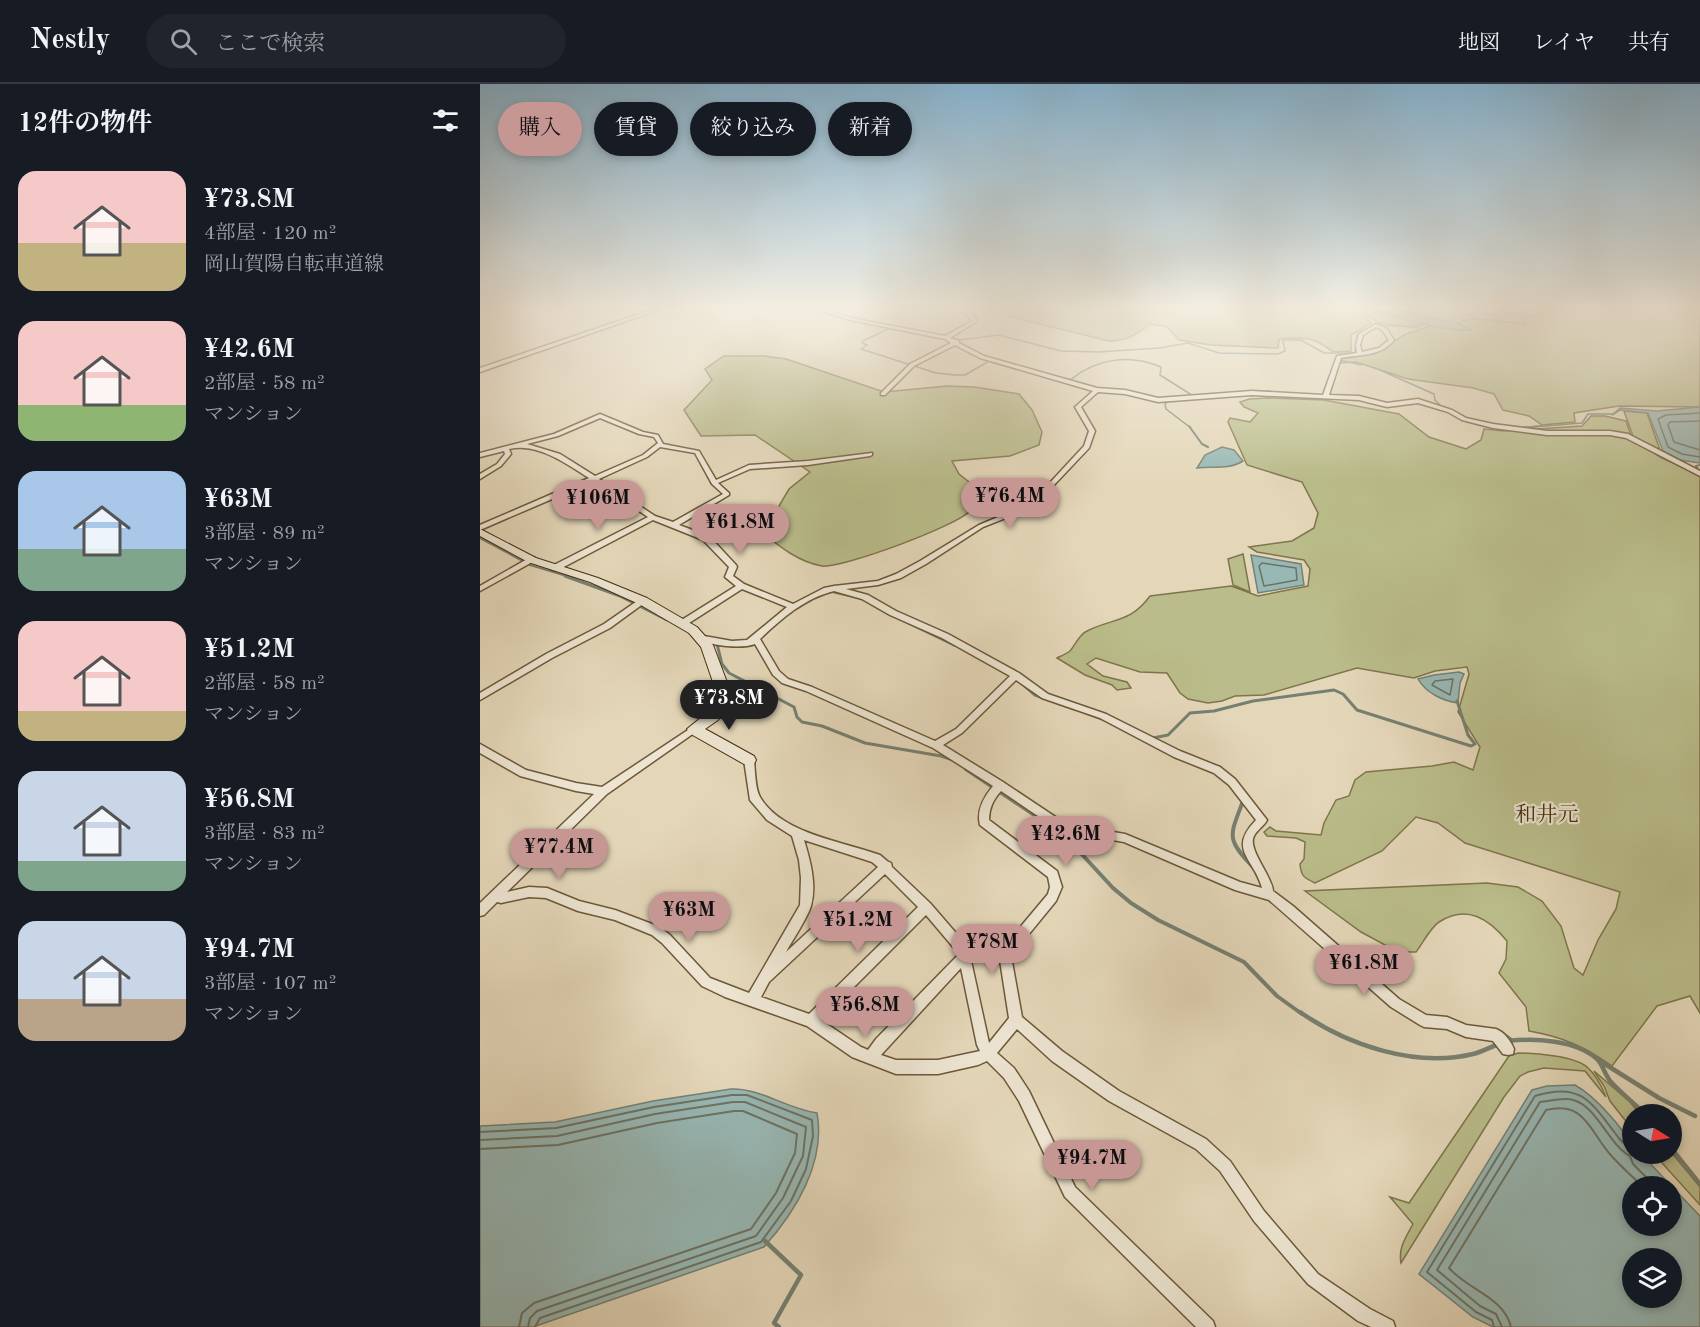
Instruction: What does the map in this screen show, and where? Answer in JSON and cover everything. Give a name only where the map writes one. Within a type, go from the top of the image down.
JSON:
[{"type":"street","points":[[883,394],[908,368]]},
{"type":"street","points":[[1020,368],[1097,390],[1125,392],[1158,400],[1246,393],[1366,399],[1387,405],[1418,401],[1450,411],[1470,421],[1546,433],[1599,433],[1628,436],[1700,474]]},
{"type":"street","points":[[1325,397],[1335,368]]},
{"type":"street","points":[[704,644],[743,644],[757,639],[772,622],[793,607],[834,588],[882,582],[894,578],[985,524],[1018,514],[1035,502],[1087,447],[1092,431],[1078,407],[1097,390]]},
{"type":"street","points":[[480,455],[563,432],[600,416],[641,433],[656,436],[660,440],[660,445]]},
{"type":"street","points":[[522,445],[558,455],[653,517],[708,540],[733,567],[729,577],[741,586],[793,607]]},
{"type":"street","points":[[480,530],[645,456],[660,445],[697,452],[714,483],[727,494],[673,525]]},
{"type":"street","points":[[480,477],[505,459],[508,454],[506,449]]},
{"type":"street","points":[[714,483],[749,467],[808,463],[870,454]]},
{"type":"street","points":[[555,568],[653,517]]},
{"type":"street","points":[[480,530],[528,562],[594,580],[639,604],[683,623],[704,644],[721,685],[723,699],[713,716],[603,791],[480,911]]},
{"type":"street","points":[[480,589],[528,562]]},
{"type":"street","points":[[683,623],[741,586]]},
{"type":"street","points":[[834,588],[869,598],[893,613],[945,636],[1016,675],[1045,696],[1118,723],[1177,754],[1217,770],[1232,782],[1262,820],[1249,835],[1248,847],[1267,880],[1268,890],[1262,893]]},
{"type":"street","points":[[480,697],[549,656],[607,626],[639,604]]},
{"type":"street","points":[[757,639],[776,673],[785,681],[809,689],[936,746],[997,788],[1064,828],[1125,838],[1239,887],[1272,896],[1395,1003],[1424,1021],[1447,1023],[1466,1030],[1489,1032],[1504,1044]]},
{"type":"street","points":[[936,746],[960,730],[1016,675]]},
{"type":"street","points":[[694,729],[749,760],[757,802],[771,817],[796,833],[876,858],[887,866],[926,907],[964,951],[983,1045],[988,1054],[1009,1073],[1024,1096],[1070,1192],[1207,1327]]},
{"type":"street","points":[[480,748],[523,773],[576,787],[603,791]]},
{"type":"street","points":[[495,897],[547,893],[578,906],[615,915],[662,935],[706,982],[725,991],[811,1020],[857,1052],[896,1067],[938,1067],[978,1059],[988,1054],[1016,1020],[1005,954],[1052,897],[1056,887],[1053,874],[984,822],[984,809],[997,788]]},
{"type":"street","points":[[753,999],[805,906],[808,891],[806,869],[796,833]]},
{"type":"street","points":[[759,985],[887,866]]},
{"type":"street","points":[[811,1020],[926,907]]},
{"type":"street","points":[[871,1058],[881,1044],[965,956]]},
{"type":"street","points":[[1016,1020],[1057,1056],[1114,1096],[1201,1144],[1225,1166],[1259,1216],[1313,1279],[1364,1315],[1387,1327]]},
{"type":"green space","points":[[813,368],[884,392],[947,386],[974,387],[1019,394],[1032,410],[1042,432],[1039,445],[1010,456],[952,461],[959,474],[978,489],[971,510],[962,517],[923,536],[874,554],[822,566],[790,553],[763,533],[789,489],[810,472],[755,435],[701,436],[684,410],[712,380],[705,369]]},
{"type":"green space","points":[[1374,368],[1700,368],[1700,407],[1619,406],[1574,413],[1575,422],[1542,425],[1529,416],[1503,410],[1494,394],[1473,388],[1408,379]]},
{"type":"green space","points":[[1267,398],[1324,400],[1399,414],[1429,437],[1466,449],[1481,440],[1484,429],[1503,431],[1582,426],[1591,416],[1605,416],[1626,421],[1632,439],[1662,458],[1700,475],[1700,1013],[1690,996],[1657,1006],[1612,1066],[1572,1043],[1529,1031],[1526,1007],[1499,973],[1506,959],[1507,941],[1493,926],[1477,916],[1459,914],[1449,917],[1433,928],[1416,952],[1398,952],[1361,932],[1305,891],[1487,883],[1518,887],[1542,901],[1561,926],[1574,968],[1583,975],[1598,940],[1616,909],[1620,892],[1465,843],[1438,823],[1416,817],[1382,851],[1315,883],[1306,878],[1301,871],[1300,864],[1304,859],[1305,842],[1296,838],[1267,836],[1264,832],[1270,827],[1276,831],[1321,835],[1324,823],[1336,800],[1349,796],[1355,780],[1366,772],[1454,762],[1473,770],[1480,747],[1458,712],[1469,674],[1467,667],[1435,671],[1414,678],[1357,668],[1264,695],[1235,696],[1208,703],[1188,699],[1180,693],[1167,673],[1140,672],[1096,658],[1087,664],[1103,676],[1127,682],[1131,688],[1117,690],[1112,685],[1085,675],[1057,658],[1070,651],[1086,632],[1129,615],[1150,596],[1231,586],[1258,596],[1308,586],[1310,569],[1304,560],[1257,552],[1249,547],[1292,541],[1314,528],[1318,513],[1302,482],[1247,465],[1228,422],[1230,418],[1250,422],[1258,413],[1244,407],[1240,402]]},
{"type":"green space","points":[[1624,411],[1647,413],[1661,453],[1633,436]]},
{"type":"green space","points":[[1243,554],[1250,592],[1233,585],[1228,559]]},
{"type":"green space","points":[[1518,1053],[1555,1056],[1582,1064],[1591,1071],[1606,1097],[1585,1071],[1544,1068],[1520,1076],[1504,1097],[1401,1263],[1402,1247],[1413,1224],[1390,1197],[1409,1203],[1509,1056]]},
{"type":"green space","points":[[1594,1071],[1632,1104],[1622,1104],[1622,1116],[1610,1101]]},
{"type":"green space","points":[[1663,1164],[1681,1164],[1700,1187],[1700,1205],[1682,1185],[1682,1176],[1674,1176]]},
{"type":"water","points":[[1700,407],[1700,463],[1680,460],[1663,451],[1648,413],[1620,410],[1612,415],[1620,408],[1657,411]]},
{"type":"water","points":[[1222,447],[1234,450],[1243,461],[1226,467],[1197,468],[1205,455]]},
{"type":"water","points":[[1251,555],[1301,564],[1304,585],[1258,593]]},
{"type":"water","points":[[1459,672],[1464,674],[1460,683],[1458,703],[1435,696],[1418,679],[1434,675]]},
{"type":"water","points":[[1575,1085],[1583,1090],[1622,1130],[1622,1164],[1651,1164],[1662,1176],[1622,1176],[1622,1236],[1682,1236],[1682,1197],[1700,1216],[1700,1327],[1493,1327],[1473,1317],[1419,1274],[1532,1090],[1547,1086]]},
{"type":"water","points":[[731,1089],[753,1092],[817,1113],[819,1131],[817,1150],[806,1185],[787,1218],[764,1247],[533,1327],[480,1327],[480,1126],[555,1122],[653,1101]]},
{"type":"waterway","points":[[920,368],[936,373],[955,375],[965,375],[977,368]]},
{"type":"waterway","points":[[1027,368],[1070,380],[1089,368]]},
{"type":"waterway","points":[[1161,368],[1160,375],[1195,397]]},
{"type":"waterway","points":[[1380,370],[1434,394],[1435,400],[1442,407]]},
{"type":"waterway","points":[[1169,400],[1165,404],[1166,409],[1190,427]]},
{"type":"waterway","points":[[1522,428],[1582,423],[1588,414],[1614,414]]},
{"type":"waterway","points":[[1464,420],[1480,425]]},
{"type":"waterway","points":[[1517,428],[1541,426]]},
{"type":"waterway","points":[[1190,427],[1202,444],[1208,447]]},
{"type":"waterway","points":[[1698,470],[1696,466],[1700,465]]},
{"type":"waterway","points":[[480,538],[530,565],[570,577]]},
{"type":"waterway","points":[[565,576],[620,596],[667,620]]},
{"type":"waterway","points":[[834,592],[852,596]]},
{"type":"waterway","points":[[797,608],[812,599]]},
{"type":"waterway","points":[[898,618],[954,645]]},
{"type":"waterway","points":[[709,643],[717,644],[722,664],[729,673],[794,707],[797,717],[802,722],[822,726],[865,743],[941,756],[956,761]]},
{"type":"waterway","points":[[1019,681],[1035,695],[1074,709]]},
{"type":"waterway","points":[[1153,738],[1168,735],[1190,713],[1214,711],[1253,701],[1334,690],[1343,694],[1357,710],[1471,746],[1475,744],[1468,735],[1457,701]]},
{"type":"waterway","points":[[1086,713],[1105,720]]},
{"type":"waterway","points":[[966,769],[1064,835],[1113,888],[1131,903],[1158,920],[1244,962],[1277,996],[1302,1014]]},
{"type":"waterway","points":[[1243,801],[1233,830],[1234,843],[1254,868]]},
{"type":"waterway","points":[[1300,1012],[1319,1024],[1360,1043],[1405,1056],[1451,1058],[1476,1053],[1499,1044]]},
{"type":"waterway","points":[[1501,1033],[1511,1040]]},
{"type":"waterway","points":[[1508,1041],[1555,1042],[1578,1048],[1597,1059],[1611,1082],[1634,1104]]},
{"type":"waterway","points":[[1600,1061],[1659,1098],[1695,1116]]},
{"type":"waterway","points":[[1682,1162],[1700,1184]]},
{"type":"waterway","points":[[765,1241],[801,1275],[774,1323],[779,1327]]},
{"type":"district","name":"和井元","points":[[1547,815]]}]
